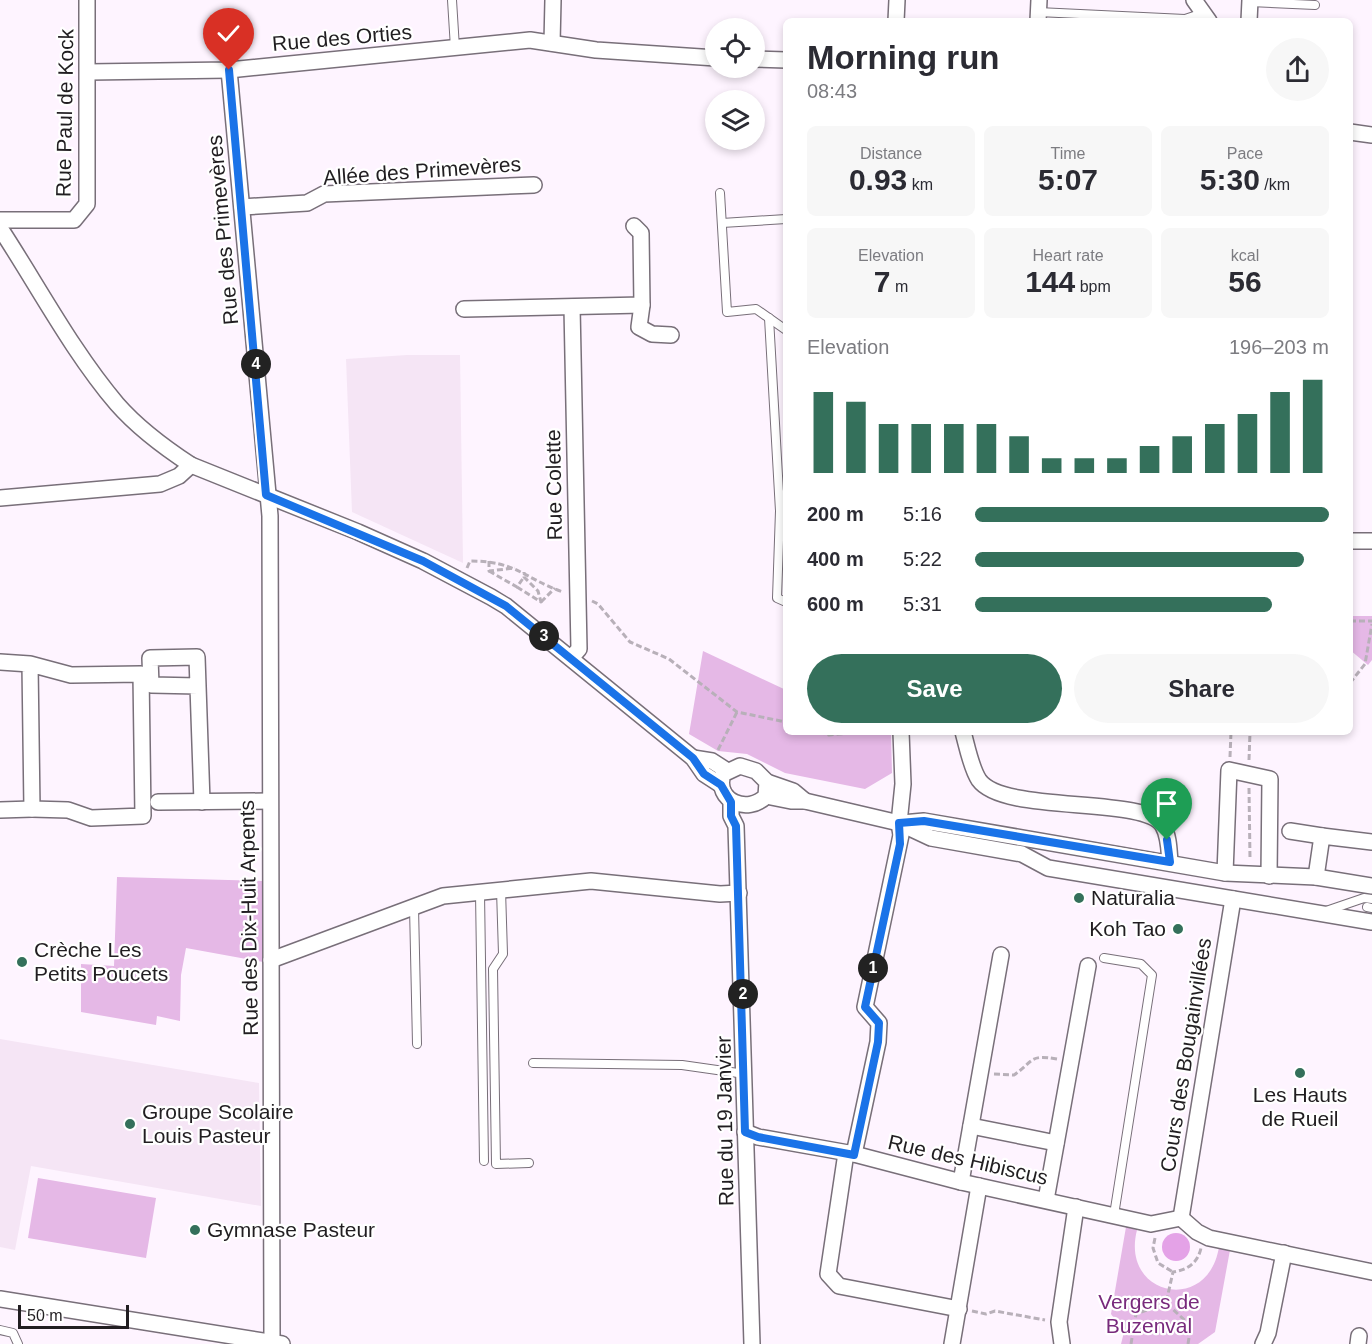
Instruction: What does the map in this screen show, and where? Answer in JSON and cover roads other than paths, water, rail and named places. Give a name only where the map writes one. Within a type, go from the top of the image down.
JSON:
[{"type":"street","name":"Rue Paul de Kock","points":[[0,220],[74,220],[87,204],[89,72],[87,0]]},
{"type":"street","points":[[552,44],[553,0]]},
{"type":"street","points":[[896,18],[897,0]]},
{"type":"street","points":[[1249,18],[1250,1]]},
{"type":"street","name":"Rue des Orties","points":[[89,72],[229,70],[530,40],[666,57],[705,58]]},
{"type":"street","points":[[765,59],[783,60]]},
{"type":"street","name":"Rue des Primevères","points":[[229,70],[266,495]]},
{"type":"street","points":[[1353,132],[1372,135]]},
{"type":"street","name":"Allée des Primevères","points":[[242,207],[307,203],[324,194],[534,185]]},
{"type":"street","points":[[634,226],[640,233],[642,305],[639,327],[652,334],[671,335]]},
{"type":"street","points":[[0,228],[91,370],[118,405],[148,433],[191,465],[358,532],[459,580],[506,606],[693,758],[704,774],[721,785],[738,804],[761,802],[766,789]]},
{"type":"street","points":[[464,309],[642,305]]},
{"type":"street","name":"Rue Colette","points":[[571,658],[579,649],[572,307]]},
{"type":"street","points":[[0,498],[160,484],[179,476],[191,465]]},
{"type":"street","name":"Rue des Dix-Huit Arpents","points":[[266,495],[270,516],[269,801],[277,1343]]},
{"type":"street","points":[[1353,541],[1372,541]]},
{"type":"street","points":[[0,662],[30,664],[70,675],[141,674],[143,816],[91,818],[68,810],[0,810]]},
{"type":"street","points":[[30,664],[32,809]]},
{"type":"street","points":[[198,686],[202,802]]},
{"type":"street","points":[[901,735],[903,805],[899,823],[900,844],[865,1007],[879,1023],[879,1032],[850,1154],[828,1274],[839,1286],[959,1309]]},
{"type":"street","points":[[964,735],[979,780],[992,793],[1068,805],[1110,807],[1153,816],[1163,825],[1170,862]]},
{"type":"street","points":[[693,758],[712,761],[726,770],[740,766],[750,768],[766,789],[793,791],[805,801],[899,823],[931,838],[1022,854],[1048,868],[1319,913],[1370,912]]},
{"type":"street","points":[[721,785],[726,770]]},
{"type":"street","points":[[1225,873],[1229,770],[1270,779],[1269,876]]},
{"type":"street","points":[[158,802],[269,801]]},
{"type":"street","name":"Rue du 19 Janvier","points":[[738,804],[731,816],[736,826],[739,893],[752,1344]]},
{"type":"street","points":[[899,823],[924,821],[1225,873],[1316,877],[1372,886]]},
{"type":"street","points":[[1290,831],[1372,842]]},
{"type":"street","points":[[1316,877],[1322,836]]},
{"type":"street","points":[[271,960],[443,896],[591,881],[720,894],[739,893]]},
{"type":"street","name":"Cours des Bougainvillées","points":[[1180,1218],[1233,899]]},
{"type":"street","points":[[960,1182],[1001,955]]},
{"type":"street","points":[[1046,1200],[1088,966]]},
{"type":"street","points":[[970,1126],[1056,1143]]},
{"type":"street","name":"Rue des Hibiscus","points":[[745,1132],[758,1137],[850,1154],[960,1182],[1151,1224],[1180,1218]]},
{"type":"street","points":[[952,1344],[979,1186]]},
{"type":"street","points":[[1062,1344],[1059,1322],[1076,1207]]},
{"type":"street","points":[[1180,1218],[1197,1232],[1209,1238],[1372,1272]]},
{"type":"street","points":[[1263,1344],[1268,1333],[1284,1253]]},
{"type":"street","points":[[0,1299],[277,1343]]},
{"type":"lane","points":[[452,0],[455,48]]},
{"type":"lane","points":[[1250,1],[1315,5]]},
{"type":"lane","points":[[1038,11],[1152,18]]},
{"type":"lane","points":[[720,193],[727,312],[756,309],[783,328]]},
{"type":"lane","points":[[722,223],[783,219]]},
{"type":"lane","points":[[769,318],[780,511],[777,598],[783,601]]},
{"type":"lane","points":[[780,511],[783,502]]},
{"type":"lane","points":[[501,890],[503,954],[493,969],[496,1164],[529,1163]]},
{"type":"lane","points":[[480,892],[484,1161]]},
{"type":"lane","points":[[1319,913],[1364,898],[1372,899]]},
{"type":"lane","points":[[414,907],[417,1044]]},
{"type":"lane","points":[[1104,958],[1141,964],[1152,975],[1114,1215]]},
{"type":"lane","points":[[533,1063],[682,1065],[745,1074]]},
{"type":"lane","points":[[0,1330],[13,1333],[18,1344]]},
{"type":"place","name":"Naturalia","points":[[1079,898]]},
{"type":"place","name":"Koh Tao","points":[[1178,929]]},
{"type":"place","name":"Crèche Les Petits Poucets","points":[[22,962]]},
{"type":"place","name":"Les Hauts de Rueil","points":[[1300,1073]]},
{"type":"place","name":"Groupe Scolaire Louis Pasteur","points":[[130,1124]]},
{"type":"place","name":"Gymnase Pasteur","points":[[195,1230]]},
{"type":"park label","name":"Vergers de Buzenval","points":[[1149,1314]]}]
